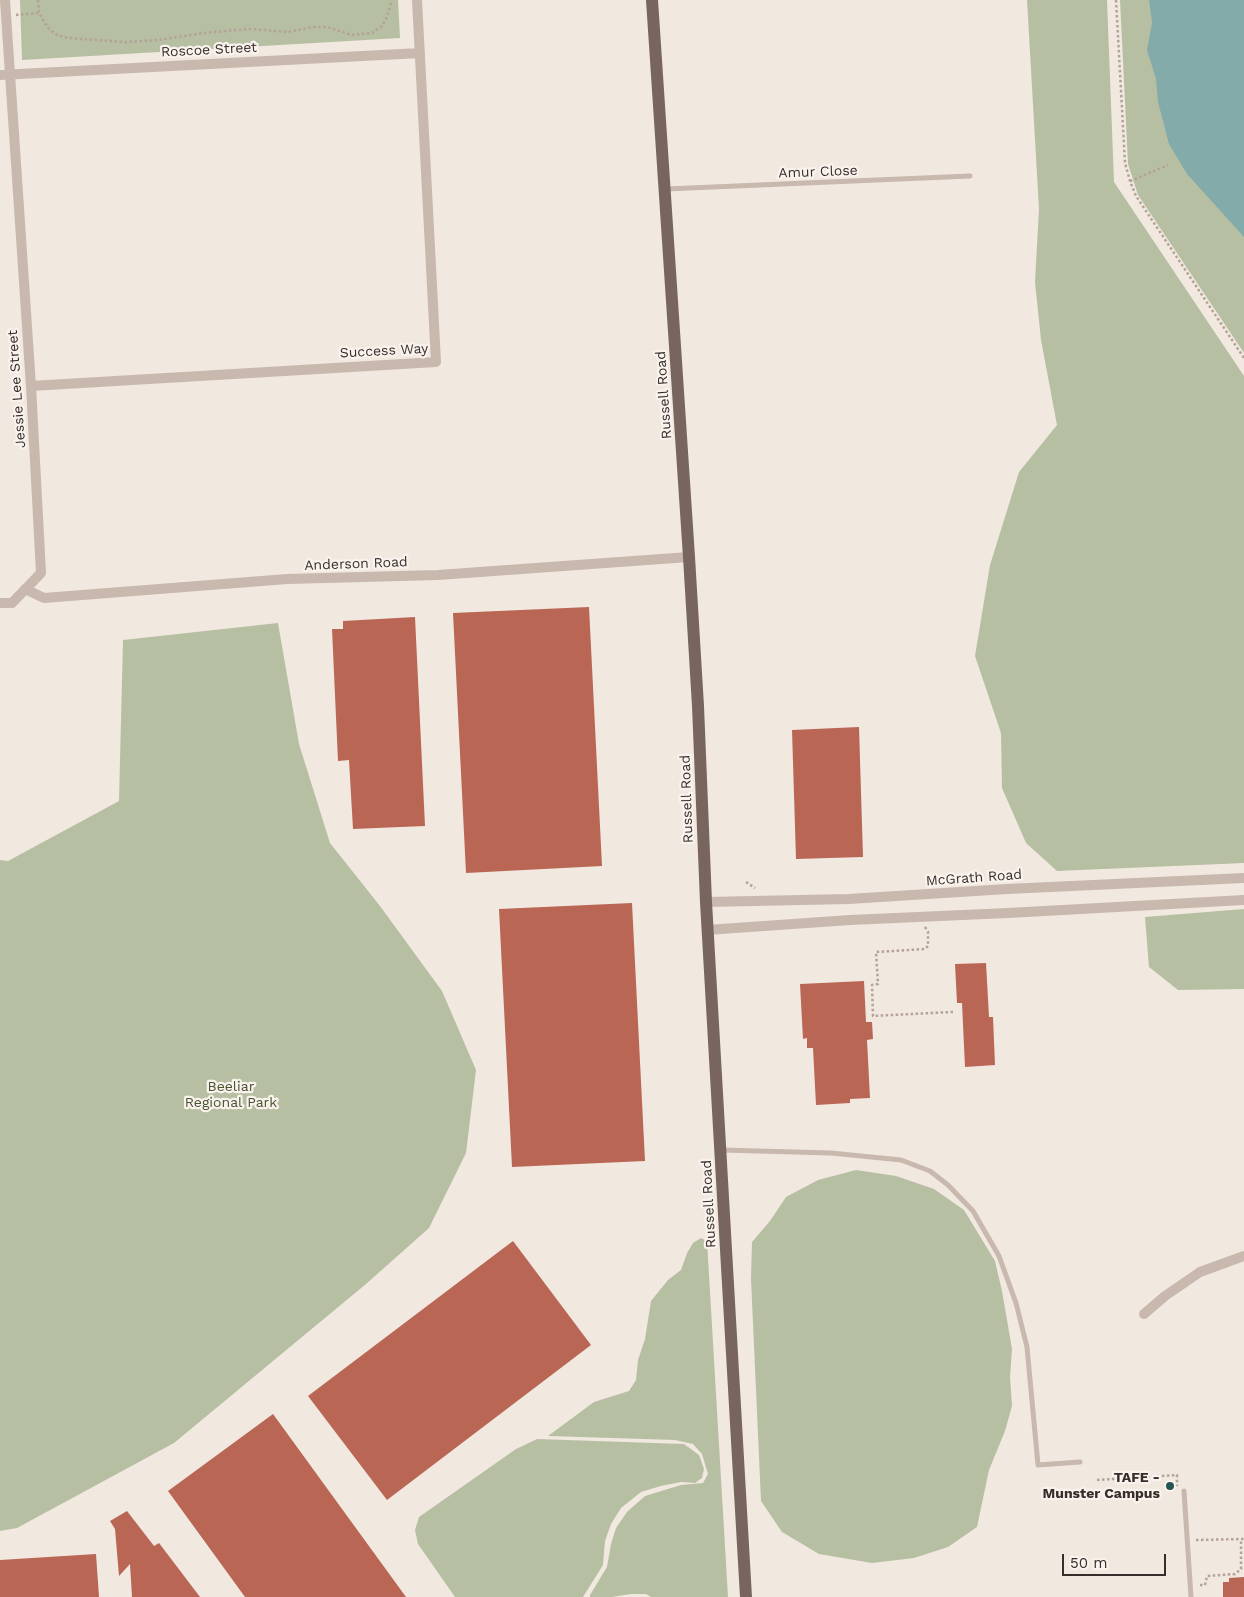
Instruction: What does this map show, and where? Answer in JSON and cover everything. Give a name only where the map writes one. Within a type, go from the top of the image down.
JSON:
[{"type":"main road","name":"Russell Road","points":[[652,0],[666,189],[698,706],[707,930],[746,1597]]},
{"type":"street","name":"Jessie Lee Street","points":[[0,604],[12,603],[41,573],[31,386],[5,75],[5,0]]},
{"type":"street","name":"Success Way","points":[[31,386],[436,362],[417,0]]},
{"type":"street","name":"Roscoe Street","points":[[5,75],[420,53]]},
{"type":"street","name":"Anderson Road","points":[[25,589],[44,598],[287,579],[438,575],[689,556]]},
{"type":"street","name":"McGrath Road","points":[[706,902],[849,899],[1007,889],[1244,878]]},
{"type":"street","points":[[707,930],[850,920],[1244,900]]},
{"type":"street","points":[[1144,1314],[1165,1296],[1200,1272],[1244,1256]]},
{"type":"lane","name":"Amur Close","points":[[666,189],[970,176]]},
{"type":"lane","points":[[721,1150],[831,1152],[901,1160],[930,1171],[948,1185],[973,1211],[999,1256],[1016,1303],[1026,1347],[1038,1465],[1080,1462]]},
{"type":"lane","points":[[1181,1493],[1191,1597]]},
{"type":"path","points":[[38,0],[39,13],[50,30],[58,35],[68,38],[118,42],[158,40],[203,33],[250,29],[288,32],[313,27],[327,27],[352,35],[372,33],[382,26],[392,0]]},
{"type":"path","points":[[1116,0],[1125,163],[1130,181],[1136,196],[1244,358]]},
{"type":"path","points":[[6,16],[39,13]]},
{"type":"path","points":[[1130,181],[1168,165]]},
{"type":"path","points":[[923,925],[928,932],[928,946],[925,949],[876,952],[878,984],[872,985],[873,1016],[953,1012]]},
{"type":"path","points":[[1097,1480],[1177,1475],[1181,1493]]},
{"type":"path","points":[[1195,1540],[1242,1539],[1241,1569],[1235,1574],[1207,1576],[1205,1585],[1198,1585],[1198,1591]]},
{"type":"green space","points":[[20,0],[398,0],[400,38],[22,60]]},
{"type":"green space","points":[[1027,0],[1107,0],[1114,182],[1244,376],[1244,863],[1057,871],[1026,843],[1002,788],[1001,733],[975,656],[990,565],[1019,472],[1057,425],[1041,340],[1035,282],[1039,209]]},
{"type":"green space","points":[[1120,0],[1244,0],[1244,353],[1138,195],[1128,164]]},
{"type":"green space","name":"Beeliar Regional Park","points":[[278,623],[299,744],[330,843],[380,906],[442,991],[476,1070],[466,1153],[429,1228],[366,1284],[174,1443],[17,1528],[0,1531],[0,860],[8,861],[119,801],[123,640]]},
{"type":"green space","points":[[1244,909],[1244,989],[1178,990],[1149,967],[1145,917]]},
{"type":"green space","points":[[856,1170],[896,1176],[934,1189],[964,1210],[995,1261],[1012,1349],[1010,1377],[1012,1406],[1005,1431],[989,1470],[977,1527],[948,1547],[914,1558],[872,1563],[819,1554],[782,1532],[761,1501],[751,1279],[752,1242],[770,1221],[786,1197],[818,1180]]},
{"type":"green space","points":[[701,1238],[707,1241],[728,1597],[651,1597],[646,1594],[631,1594],[612,1597],[590,1597],[607,1567],[616,1528],[627,1512],[645,1496],[681,1485],[703,1483],[708,1474],[702,1454],[693,1444],[675,1440],[548,1436],[594,1402],[629,1391],[636,1380],[638,1360],[645,1339],[651,1301],[668,1280],[681,1270],[693,1243]]},
{"type":"green space","points":[[537,1439],[684,1444],[699,1455],[704,1469],[702,1478],[695,1483],[681,1482],[641,1492],[621,1508],[611,1524],[605,1541],[603,1565],[583,1597],[455,1597],[418,1544],[415,1530],[419,1517],[516,1449]]},
{"type":"water","points":[[1149,0],[1244,0],[1244,237],[1187,174],[1169,144],[1158,102],[1156,79],[1147,50],[1152,23]]},
{"type":"building","points":[[589,607],[602,866],[466,873],[453,613]]},
{"type":"building","points":[[415,617],[425,826],[353,829],[349,760],[338,761],[332,629],[343,629],[343,621]]},
{"type":"building","points":[[859,727],[863,857],[796,859],[792,730]]},
{"type":"building","points":[[632,903],[645,1161],[512,1167],[499,909]]},
{"type":"building","points":[[986,963],[989,1017],[993,1017],[995,1065],[965,1067],[962,1003],[957,1003],[955,964]]},
{"type":"building","points":[[864,981],[866,1022],[872,1022],[873,1039],[867,1040],[870,1098],[850,1099],[850,1103],[816,1105],[813,1048],[807,1048],[807,1038],[803,1039],[800,984]]},
{"type":"building","points":[[513,1241],[591,1345],[387,1500],[308,1396]]},
{"type":"building","points":[[273,1414],[406,1597],[245,1597],[168,1491]]},
{"type":"building","points":[[127,1511],[154,1546],[159,1543],[200,1597],[132,1597],[130,1564],[119,1576],[115,1529],[110,1521]]},
{"type":"building","points":[[96,1554],[99,1597],[0,1597],[0,1560]]},
{"type":"building","points":[[1244,1577],[1244,1597],[1223,1597],[1223,1582],[1229,1582],[1229,1578]]},
{"type":"place","name":"TAFE - Munster Campus","points":[[1170,1486]]}]
